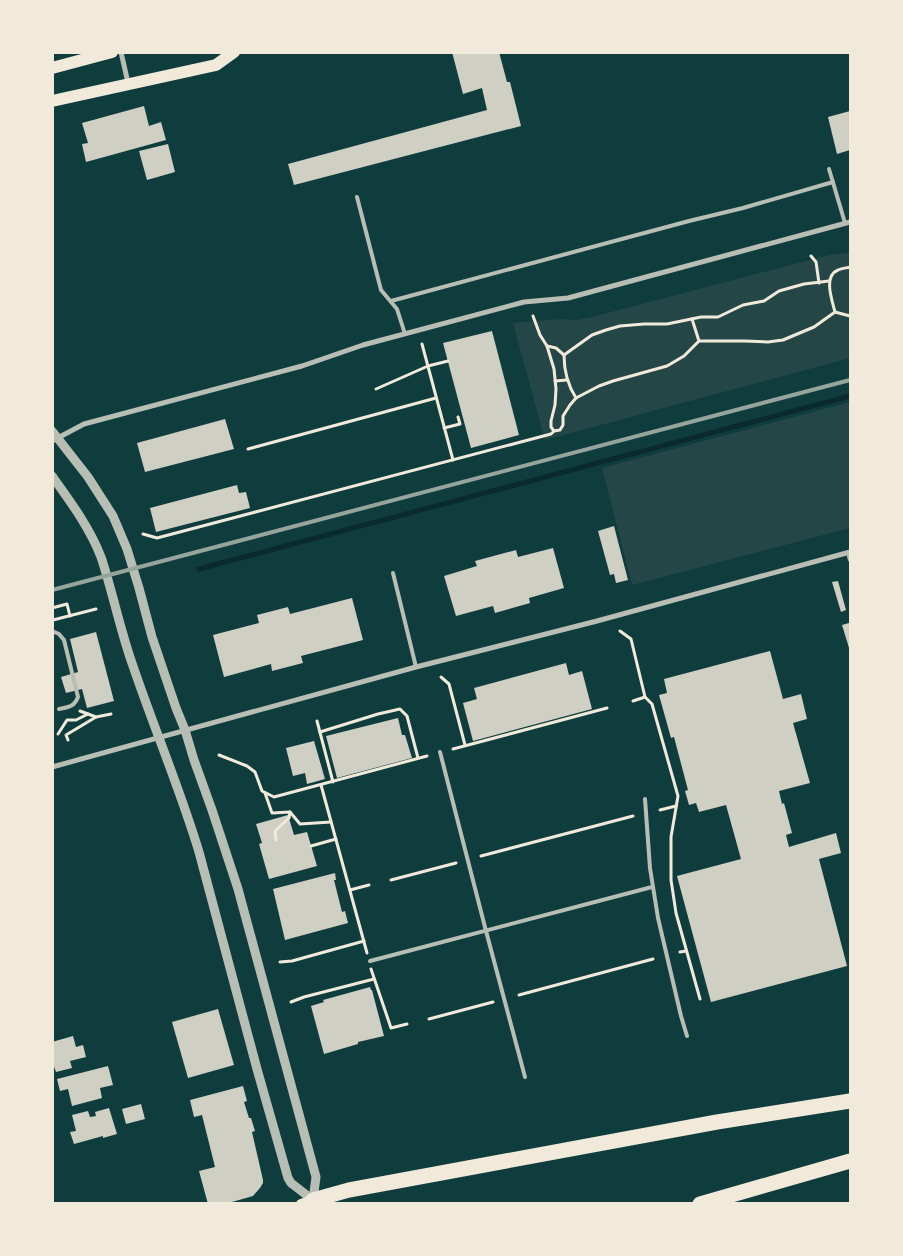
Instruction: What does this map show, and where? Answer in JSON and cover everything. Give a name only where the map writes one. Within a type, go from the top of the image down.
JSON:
[{"type":"highway","points":[[309,1202],[349,1190],[698,1125],[850,1101]]},
{"type":"highway","points":[[700,1204],[850,1161]]},
{"type":"main road","points":[[52,68],[112,52]]},
{"type":"main road","points":[[52,101],[216,65],[234,52]]},
{"type":"street","points":[[120,52],[128,84]]},
{"type":"street","points":[[309,1202],[316,1176],[266,989],[238,889],[152,637],[134,569],[113,516],[88,477],[54,437],[84,424],[302,366],[363,345],[524,302],[568,298],[848,222]]},
{"type":"street","points":[[52,476],[79,515],[100,556],[128,651],[189,818],[288,1178],[309,1202]]},
{"type":"street","points":[[52,767],[416,667],[597,621],[849,553]]},
{"type":"lane","points":[[829,169],[848,222]]},
{"type":"lane","points":[[390,301],[742,208],[833,182]]},
{"type":"lane","points":[[356,196],[380,290],[399,315],[405,334]]},
{"type":"lane","points":[[849,553],[850,560]]},
{"type":"lane","points":[[393,573],[416,667]]},
{"type":"lane","points":[[52,631],[59,634],[64,640],[78,697],[76,703],[72,706],[59,709]]},
{"type":"lane","points":[[440,752],[526,1077]]},
{"type":"lane","points":[[645,799],[652,887],[687,1036]]},
{"type":"lane","points":[[370,961],[652,887]]},
{"type":"path","points":[[811,256],[816,262],[819,283]]},
{"type":"path","points":[[835,312],[829,281],[832,274],[838,270],[850,267]]},
{"type":"path","points":[[564,354],[592,335],[620,326],[668,324],[701,316],[718,317],[743,304],[764,300],[779,291],[804,284],[829,281]]},
{"type":"path","points":[[835,312],[850,316]]},
{"type":"path","points":[[142,534],[157,538],[551,434],[554,431],[560,430],[563,425],[563,416],[576,398],[613,381],[667,366],[684,356],[699,341],[768,342],[783,340],[814,327],[835,312]]},
{"type":"path","points":[[533,316],[540,335],[547,346],[554,369],[556,405],[551,427],[554,431]]},
{"type":"path","points":[[692,319],[699,341]]},
{"type":"path","points":[[422,344],[453,460]]},
{"type":"path","points":[[547,346],[556,348],[564,354]]},
{"type":"path","points":[[564,354],[566,380],[576,398]]},
{"type":"path","points":[[376,389],[428,366],[448,361]]},
{"type":"path","points":[[555,381],[566,380]]},
{"type":"path","points":[[248,449],[436,398]]},
{"type":"path","points":[[444,428],[460,424],[458,416]]},
{"type":"path","points":[[52,608],[67,604],[70,616]]},
{"type":"path","points":[[52,620],[96,609]]},
{"type":"path","points":[[620,631],[631,639],[645,697],[652,704],[678,796],[671,837],[671,880],[676,913],[700,999]]},
{"type":"path","points":[[441,677],[450,684],[465,745]]},
{"type":"path","points":[[633,701],[645,697]]},
{"type":"path","points":[[453,749],[607,708]]},
{"type":"path","points":[[320,732],[400,709],[407,716],[418,758]]},
{"type":"path","points":[[77,710],[96,717]]},
{"type":"path","points":[[58,734],[67,720],[76,720],[88,714]]},
{"type":"path","points":[[68,740],[66,736],[96,717],[112,714]]},
{"type":"path","points":[[317,721],[333,782]]},
{"type":"path","points":[[219,754],[247,766],[255,772],[262,790],[265,792],[272,814],[290,812]]},
{"type":"path","points":[[265,792],[274,797],[427,756]]},
{"type":"path","points":[[321,785],[374,979],[391,1028],[406,1024]]},
{"type":"path","points":[[660,810],[676,806]]},
{"type":"path","points":[[290,812],[300,824],[331,822]]},
{"type":"path","points":[[276,840],[275,831],[289,818],[290,812]]},
{"type":"path","points":[[482,856],[633,816]]},
{"type":"path","points":[[312,846],[336,839]]},
{"type":"path","points":[[391,880],[456,863]]},
{"type":"path","points":[[350,890],[368,885]]},
{"type":"path","points":[[280,962],[292,961],[364,941]]},
{"type":"path","points":[[680,952],[686,951]]},
{"type":"path","points":[[519,995],[653,959]]},
{"type":"path","points":[[291,1002],[374,979]]},
{"type":"path","points":[[429,1019],[493,1002]]},
{"type":"shaded area","points":[[850,253],[850,358],[545,440],[513,323],[560,319],[578,320],[821,257]]},
{"type":"shaded area","points":[[850,402],[850,528],[632,585],[602,468]]},
{"type":"building","points":[[452,52],[499,52],[507,82],[510,82],[521,126],[294,185],[288,164],[487,110],[482,88],[463,94]]},
{"type":"building","points":[[144,106],[149,126],[161,122],[166,140],[86,162],[82,144],[88,143],[82,123]]},
{"type":"building","points":[[850,111],[850,150],[837,154],[828,117]]},
{"type":"building","points":[[168,144],[175,172],[147,180],[139,151]]},
{"type":"building","points":[[492,331],[519,435],[471,448],[443,343]]},
{"type":"building","points":[[225,419],[234,449],[145,472],[137,443]]},
{"type":"building","points":[[237,485],[239,493],[246,492],[250,508],[156,532],[150,508]]},
{"type":"building","points":[[614,526],[628,580],[616,583],[614,574],[610,575],[598,531]]},
{"type":"building","points":[[553,548],[564,588],[529,598],[530,603],[495,613],[493,606],[456,616],[444,576],[477,566],[475,561],[516,550],[518,557]]},
{"type":"building","points":[[838,581],[846,610],[841,612],[832,582]]},
{"type":"building","points":[[352,598],[363,640],[301,656],[303,663],[272,671],[271,664],[224,677],[213,635],[259,623],[257,615],[288,607],[290,614]]},
{"type":"building","points":[[849,623],[850,627],[850,651],[842,625]]},
{"type":"building","points":[[96,632],[114,701],[87,708],[82,689],[66,693],[61,677],[78,672],[70,639]]},
{"type":"building","points":[[770,651],[783,699],[801,694],[807,719],[793,723],[810,783],[779,791],[792,833],[786,835],[789,847],[836,833],[841,853],[819,859],[847,966],[711,1002],[677,876],[741,859],[726,805],[699,812],[696,803],[689,805],[685,791],[688,790],[674,737],[671,738],[659,695],[667,693],[664,679]]},
{"type":"building","points":[[566,663],[569,675],[582,671],[592,709],[473,741],[463,703],[477,699],[474,688]]},
{"type":"building","points":[[398,718],[402,735],[405,735],[412,758],[337,778],[326,736]]},
{"type":"building","points":[[314,741],[325,779],[307,784],[305,773],[293,776],[286,748]]},
{"type":"building","points":[[288,815],[294,835],[307,832],[317,866],[269,879],[259,844],[262,843],[256,824]]},
{"type":"building","points":[[335,873],[336,880],[334,880],[342,912],[345,911],[348,923],[285,940],[273,889]]},
{"type":"building","points":[[370,987],[384,1036],[358,1042],[358,1044],[324,1054],[311,1006],[324,1002],[323,1000]]},
{"type":"building","points":[[218,1009],[234,1065],[188,1078],[172,1022]]},
{"type":"building","points":[[73,1036],[76,1047],[83,1045],[86,1057],[70,1061],[72,1068],[56,1072],[52,1061],[52,1042]]},
{"type":"building","points":[[108,1066],[113,1085],[100,1088],[102,1098],[72,1106],[68,1089],[60,1091],[57,1079]]},
{"type":"building","points":[[243,1086],[247,1101],[244,1102],[255,1131],[252,1132],[263,1183],[253,1196],[225,1204],[208,1204],[199,1171],[215,1167],[202,1115],[194,1117],[190,1100]]},
{"type":"building","points":[[141,1104],[145,1119],[126,1124],[122,1109]]},
{"type":"building","points":[[109,1108],[117,1134],[74,1144],[70,1132],[76,1131],[72,1115],[88,1111],[90,1117],[96,1116],[95,1112]]},
{"type":"waterway","points":[[199,569],[850,396]]},
{"type":"railway","points":[[52,590],[850,380]]}]
